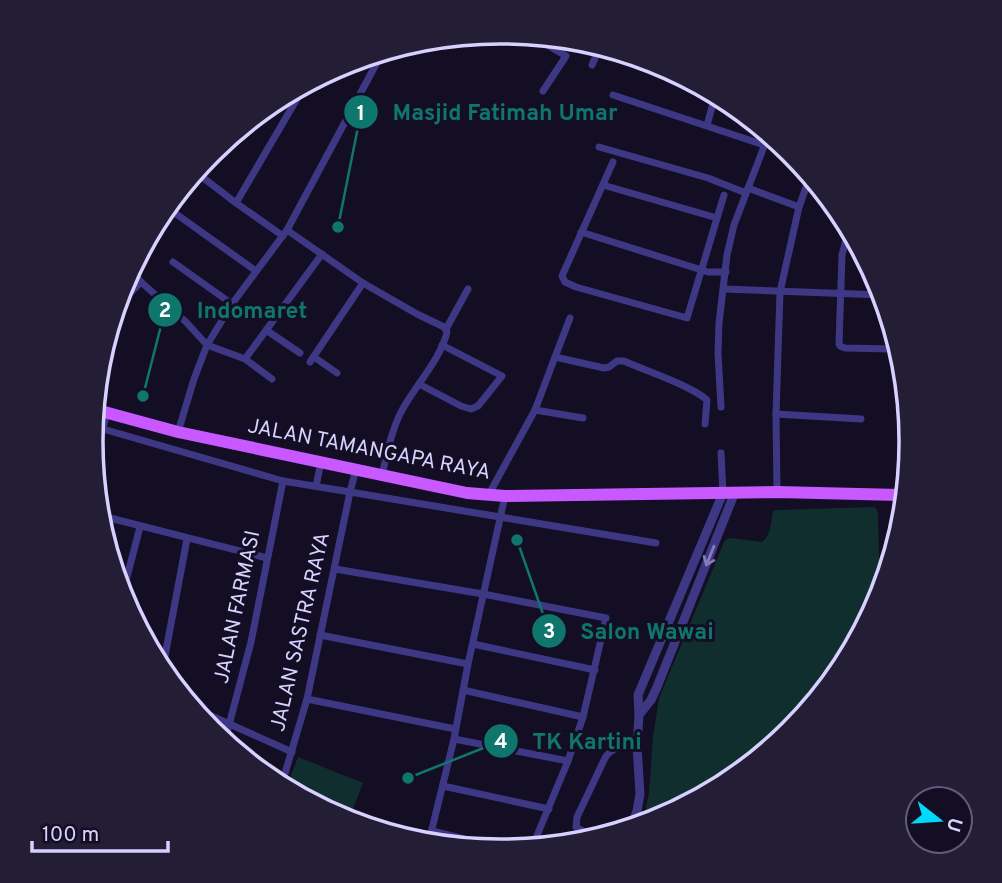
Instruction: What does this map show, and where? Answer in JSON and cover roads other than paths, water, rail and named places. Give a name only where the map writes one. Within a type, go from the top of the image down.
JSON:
[{"type":"main road","name":"JALAN TAMANGAPA RAYA","points":[[104,412],[178,432],[467,493],[505,496],[777,492],[895,495]]},
{"type":"street","points":[[543,91],[566,56],[550,47]]},
{"type":"street","points":[[592,65],[596,55]]},
{"type":"street","points":[[178,432],[207,345],[232,304],[285,233],[376,64]]},
{"type":"street","points":[[613,95],[758,143]]},
{"type":"street","points":[[236,203],[296,101]]},
{"type":"street","points":[[707,125],[713,105]]},
{"type":"street","points":[[721,407],[718,353],[723,272],[743,190],[758,143],[761,141]]},
{"type":"street","points":[[599,147],[799,207]]},
{"type":"street","points":[[612,162],[562,278],[576,287],[688,317],[705,271],[724,195]]},
{"type":"street","points":[[203,178],[236,203],[322,254],[363,283],[446,329]]},
{"type":"street","points":[[603,185],[717,218]]},
{"type":"street","points":[[777,492],[776,414],[780,292],[799,207],[806,186]]},
{"type":"street","points":[[175,213],[256,271]]},
{"type":"street","points":[[581,232],[705,271],[723,272]]},
{"type":"street","points":[[845,243],[842,255],[838,342],[845,348],[887,349]]},
{"type":"street","points":[[245,359],[322,254]]},
{"type":"street","points":[[173,262],[232,304]]},
{"type":"street","points":[[138,279],[207,345],[245,359],[272,379]]},
{"type":"street","points":[[134,289],[141,282]]},
{"type":"street","points":[[337,373],[312,360],[363,283]]},
{"type":"street","points":[[382,475],[398,419],[442,345],[447,334],[446,329],[468,289]]},
{"type":"street","points":[[724,289],[870,294]]},
{"type":"street","points":[[489,494],[535,410],[570,318]]},
{"type":"street","points":[[266,330],[300,353]]},
{"type":"street","points":[[419,384],[471,410],[478,406],[502,376],[442,345]]},
{"type":"street","points":[[555,357],[604,368],[617,361],[624,361],[682,385],[707,400],[705,424]]},
{"type":"street","points":[[535,410],[583,418]]},
{"type":"street","points":[[776,414],[861,419]]},
{"type":"street","points":[[103,429],[283,481],[656,543]]},
{"type":"street","points":[[639,715],[651,700],[729,493],[721,453]]},
{"type":"street","points":[[316,486],[321,462]]},
{"type":"street","name":"JALAN SASTRA RAYA","points":[[285,775],[307,699],[356,470]]},
{"type":"street","name":"JALAN FARMASI","points":[[228,731],[251,642],[283,481]]},
{"type":"street","points":[[635,816],[640,794],[638,695],[729,493]]},
{"type":"street","points":[[431,833],[454,740],[505,496]]},
{"type":"street","points":[[111,518],[268,558]]},
{"type":"street","points":[[127,577],[140,527]]},
{"type":"street","points":[[165,654],[187,539]]},
{"type":"street","points":[[335,569],[607,618],[583,717],[536,837]]},
{"type":"street","points":[[320,635],[468,664]]},
{"type":"street","points":[[472,644],[595,670]]},
{"type":"street","points":[[463,690],[583,717]]},
{"type":"street","points":[[307,699],[455,729]]},
{"type":"street","points":[[214,717],[292,752]]},
{"type":"street","points":[[454,740],[568,761]]},
{"type":"street","points":[[582,831],[575,824],[577,817],[609,751],[637,746]]},
{"type":"street","points":[[443,786],[549,809]]},
{"type":"place","name":"Masjid Fatimah Umar","points":[[338,227]]},
{"type":"place","name":"Indomaret","points":[[143,396]]},
{"type":"place","name":"Salon Wawai","points":[[517,540]]},
{"type":"place","name":"TK Kartini","points":[[408,778]]}]
